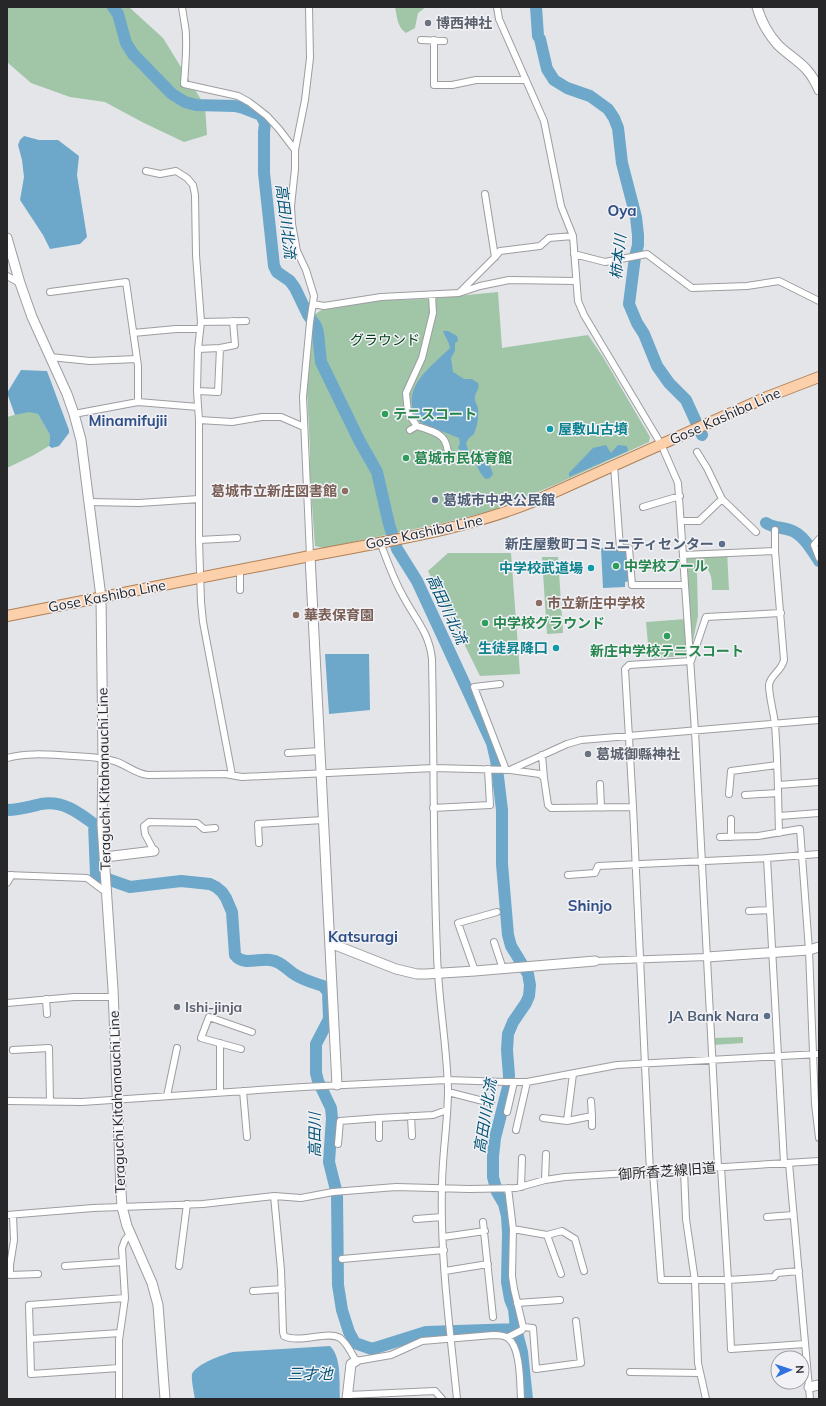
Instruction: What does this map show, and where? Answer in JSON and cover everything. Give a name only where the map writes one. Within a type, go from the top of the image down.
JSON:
[{"type":"main road","points":[[757,7],[762,21],[772,37],[783,49],[807,68],[819,90]]},
{"type":"main road","name":"Teraguchi Kitahanauchi Line","points":[[7,238],[32,317],[74,414],[81,440],[101,597],[103,758],[102,819],[113,997],[122,1207],[130,1234],[152,1283],[158,1305],[165,1399]]},
{"type":"main road","name":"Gose Kashiba Line","points":[[7,616],[454,527],[502,514],[537,500],[767,397],[819,377]]},
{"type":"main road","points":[[310,556],[337,1085]]},
{"type":"main road","points":[[105,857],[154,851]]},
{"type":"main road","points":[[330,943],[407,972],[426,974],[520,968],[595,961]]},
{"type":"main road","points":[[707,957],[809,950],[819,947]]},
{"type":"main road","points":[[347,1397],[351,1364],[356,1361]]},
{"type":"street","points":[[182,7],[185,26],[186,58],[184,84],[238,96],[249,102],[267,116],[295,150]]},
{"type":"street","points":[[309,7],[310,58],[305,100],[295,150],[295,169],[291,206],[292,224],[297,251],[306,270],[314,296],[303,397],[310,556]]},
{"type":"street","points":[[497,7],[499,19],[544,121],[561,206],[573,236],[578,301],[584,315],[661,444],[676,475],[680,496],[696,732],[701,861],[712,1060],[728,1280],[731,1349],[805,1344]]},
{"type":"street","points":[[421,40],[444,41]]},
{"type":"street","points":[[434,40],[434,85],[452,85],[476,80],[526,80]]},
{"type":"street","points":[[146,171],[160,174],[176,171],[187,178],[193,185],[195,195],[196,255],[201,322],[198,349],[197,391],[199,420],[198,540],[200,578],[203,622],[232,775]]},
{"type":"street","points":[[485,194],[496,257]]},
{"type":"street","points":[[459,294],[496,257],[500,251],[540,246],[549,238],[573,236]]},
{"type":"street","points":[[574,254],[605,262],[647,254],[692,288],[746,286],[779,281],[819,301]]},
{"type":"street","points":[[7,276],[20,283]]},
{"type":"street","points":[[313,304],[324,306],[381,297],[459,294],[480,286],[509,280],[576,282]]},
{"type":"street","points":[[50,292],[126,282],[138,366],[138,402]]},
{"type":"street","points":[[432,295],[433,313],[422,358],[406,393],[408,413],[417,426],[440,435],[448,448],[448,460]]},
{"type":"street","points":[[198,349],[220,348],[235,345],[233,321]]},
{"type":"street","points":[[201,322],[246,321]]},
{"type":"street","points":[[133,333],[176,329],[200,329]]},
{"type":"street","points":[[197,391],[218,392],[220,348]]},
{"type":"street","points":[[50,357],[90,361],[137,359]]},
{"type":"street","points":[[74,414],[138,402],[198,408]]},
{"type":"street","points":[[199,420],[232,422],[262,417],[281,417],[304,427]]},
{"type":"street","points":[[410,430],[417,426]]},
{"type":"street","points":[[697,452],[707,468],[722,499],[756,532]]},
{"type":"street","points":[[614,465],[620,548],[629,548],[632,585],[685,585]]},
{"type":"street","points":[[643,507],[680,496]]},
{"type":"street","points":[[88,502],[139,503],[199,499]]},
{"type":"street","points":[[682,521],[699,521],[722,499]]},
{"type":"street","points":[[775,530],[775,551],[784,660],[783,666],[780,671],[774,675],[769,686],[775,724],[779,833]]},
{"type":"street","points":[[198,540],[237,538]]},
{"type":"street","points":[[819,539],[814,545],[819,558]]},
{"type":"street","points":[[390,540],[402,594],[425,631],[431,650],[437,949],[448,1092],[442,1187],[442,1217],[445,1271],[457,1399]]},
{"type":"street","points":[[683,555],[775,551]]},
{"type":"street","points":[[240,570],[240,590]]},
{"type":"street","points":[[691,661],[706,617],[781,613]]},
{"type":"street","points":[[691,661],[629,665],[625,670],[630,737],[640,959],[652,1172],[661,1280],[695,1281],[774,1277],[777,1272],[799,1270]]},
{"type":"street","points":[[500,684],[474,687],[506,770]]},
{"type":"street","points":[[506,770],[567,744],[581,740],[696,732],[819,720]]},
{"type":"street","points":[[288,752],[320,751]]},
{"type":"street","points":[[7,758],[28,754],[103,758],[121,763],[143,775],[232,775],[242,777],[434,768],[506,770],[540,774],[544,778]]},
{"type":"street","points":[[542,755],[548,805],[551,808],[633,807]]},
{"type":"street","points":[[729,794],[730,771],[777,765]]},
{"type":"street","points":[[433,808],[490,805],[488,769]]},
{"type":"street","points":[[778,785],[819,782]]},
{"type":"street","points":[[600,784],[601,808]]},
{"type":"street","points":[[745,795],[778,793]]},
{"type":"street","points":[[779,816],[819,814]]},
{"type":"street","points":[[730,837],[731,819]]},
{"type":"street","points":[[259,842],[258,824],[323,820]]},
{"type":"street","points":[[154,851],[145,834],[144,826],[149,822],[197,822],[204,829],[215,828]]},
{"type":"street","points":[[720,837],[758,836],[800,829],[816,1054],[815,1104],[819,1138]]},
{"type":"street","points":[[568,875],[595,873],[598,866],[819,854]]},
{"type":"street","points":[[767,858],[778,1056],[786,1163],[799,1270],[806,1350]]},
{"type":"street","points":[[7,883],[9,875],[87,878],[107,888]]},
{"type":"street","points":[[749,911],[770,910]]},
{"type":"street","points":[[475,971],[458,923],[498,912]]},
{"type":"street","points":[[494,942],[503,969]]},
{"type":"street","points":[[595,961],[707,957]]},
{"type":"street","points":[[7,1003],[46,998],[113,997]]},
{"type":"street","points":[[46,998],[47,1014]]},
{"type":"street","points":[[241,1049],[201,1038],[209,1017],[252,1032]]},
{"type":"street","points":[[220,1043],[220,1092]]},
{"type":"street","points":[[12,1050],[50,1048],[50,1102]]},
{"type":"street","points":[[167,1096],[177,1048]]},
{"type":"street","points":[[7,1101],[82,1102],[317,1086],[447,1080],[528,1082],[608,1066],[816,1054]]},
{"type":"street","points":[[567,1121],[573,1074]]},
{"type":"street","points":[[507,1112],[514,1082]]},
{"type":"street","points":[[516,1130],[528,1082]]},
{"type":"street","points":[[243,1091],[246,1137]]},
{"type":"street","points":[[448,1092],[491,1103]]},
{"type":"street","points":[[591,1101],[592,1126]]},
{"type":"street","points":[[338,1144],[340,1122],[433,1115],[446,1110]]},
{"type":"street","points":[[411,1116],[412,1136]]},
{"type":"street","points":[[543,1118],[567,1121],[592,1116]]},
{"type":"street","points":[[379,1118],[379,1138]]},
{"type":"street","points":[[545,1180],[546,1154]]},
{"type":"street","points":[[520,1187],[522,1158]]},
{"type":"street","name":"御所香芝線旧道","points":[[10,1215],[93,1208],[218,1203],[274,1196],[301,1198],[333,1192],[396,1187],[508,1188],[520,1187],[545,1180],[565,1178],[819,1161]]},
{"type":"street","points":[[684,1170],[686,1219],[695,1281],[697,1349],[700,1373],[706,1399]]},
{"type":"street","points":[[508,1188],[513,1229],[512,1276],[523,1329]]},
{"type":"street","points":[[274,1196],[281,1270],[284,1336],[293,1339],[336,1337],[344,1342],[356,1361],[391,1355],[422,1341],[499,1335],[510,1336],[523,1329],[533,1328],[536,1369],[581,1363],[576,1321]]},
{"type":"street","points":[[179,1266],[187,1204]]},
{"type":"street","points":[[10,1215],[14,1240],[10,1275],[38,1274]]},
{"type":"street","points":[[767,1217],[793,1215]]},
{"type":"street","points":[[416,1219],[442,1217]]},
{"type":"street","points":[[483,1222],[493,1317]]},
{"type":"street","points":[[513,1229],[547,1236],[562,1231],[574,1239],[584,1271]]},
{"type":"street","points":[[443,1237],[484,1231]]},
{"type":"street","points":[[119,1399],[120,1333],[125,1298],[122,1243],[130,1234]]},
{"type":"street","points":[[547,1236],[561,1274]]},
{"type":"street","points":[[342,1259],[444,1250]]},
{"type":"street","points":[[66,1266],[123,1262]]},
{"type":"street","points":[[445,1271],[488,1264]]},
{"type":"street","points":[[253,1290],[282,1289]]},
{"type":"street","points":[[119,1368],[31,1374],[29,1305],[125,1298]]},
{"type":"street","points":[[517,1303],[560,1300]]},
{"type":"street","points":[[30,1339],[120,1333]]},
{"type":"street","points":[[510,1336],[517,1354],[521,1399]]},
{"type":"street","points":[[630,1372],[700,1373]]},
{"type":"street","points":[[347,1397],[435,1392],[442,1399]]},
{"type":"green space","points":[[7,7],[129,7],[163,38],[205,106],[207,135],[184,142],[105,102],[70,97],[31,83],[7,62]]},
{"type":"green space","points":[[395,7],[426,7],[418,13],[415,28],[406,33],[399,25]]},
{"type":"green space","name":"グラウンド","points":[[498,292],[502,348],[588,335],[603,357],[650,437],[649,442],[495,510],[443,523],[324,548],[315,546],[310,476],[307,391],[311,344],[311,313],[315,314],[325,308],[383,300],[427,299]]},
{"type":"green space","points":[[29,411],[38,414],[50,435],[49,446],[7,468],[7,417]]},
{"type":"green space","points":[[727,550],[729,590],[712,590],[712,580],[705,566],[699,568],[697,573],[698,616],[693,641],[691,641],[685,552]]},
{"type":"green space","name":"中学校グラウンド","points":[[448,553],[511,553],[520,674],[480,676],[428,571]]},
{"type":"green space","points":[[542,557],[558,557],[563,633],[547,634]]},
{"type":"green space","name":"新庄中学校テニスコート","points":[[686,619],[688,652],[685,656],[654,658],[653,656],[649,655],[646,622]]},
{"type":"green space","points":[[743,1037],[743,1043],[713,1045],[713,1038]]},
{"type":"water","points":[[24,136],[39,140],[58,140],[79,156],[77,175],[87,237],[80,244],[50,249],[43,235],[20,200],[24,177],[18,145]]},
{"type":"water","points":[[443,331],[448,331],[457,336],[458,341],[455,343],[455,351],[451,358],[453,372],[464,379],[472,379],[478,383],[479,387],[475,395],[475,399],[478,409],[478,422],[474,434],[466,443],[468,450],[471,453],[483,456],[488,461],[493,474],[490,478],[486,479],[475,463],[458,448],[460,443],[459,438],[422,423],[413,410],[413,392],[417,383],[422,375],[450,348]]},
{"type":"water","points":[[21,370],[47,371],[69,430],[69,433],[59,446],[52,448],[49,446],[50,435],[38,414],[29,412],[15,415],[7,393]]},
{"type":"water","points":[[606,445],[611,453],[618,445],[627,446],[628,451],[569,477],[569,473],[593,448]]},
{"type":"water","name":"中学校プール","points":[[616,547],[617,550],[628,550],[630,581],[625,582],[625,587],[603,588],[601,548]]},
{"type":"water","points":[[325,654],[369,654],[370,710],[329,714]]},
{"type":"water","name":"三才池","points":[[330,1346],[334,1351],[338,1364],[340,1399],[195,1399],[192,1374],[204,1363],[217,1357],[233,1352]]},
{"type":"waterway","name":"高田川北流","points":[[113,7],[118,14],[126,43],[133,54],[172,94],[185,102],[196,105],[235,106],[261,115],[265,123],[264,173],[274,266],[277,272],[290,281],[295,288],[308,315],[316,326],[321,362],[359,440],[377,472],[389,524],[397,549],[417,581],[492,743],[496,760],[502,810],[502,864],[508,935],[511,946],[528,974],[530,985],[529,996],[526,1003],[513,1022],[508,1034],[508,1087],[495,1138],[493,1156],[493,1177],[497,1192],[504,1204],[507,1216],[507,1282],[522,1352],[527,1399]]},
{"type":"waterway","name":"柿本川","points":[[536,7],[538,36],[547,69],[554,80],[567,88],[590,96],[608,109],[618,128],[622,163],[636,217],[638,235],[638,245],[629,304],[637,323],[644,334],[657,366],[669,383],[686,400],[702,435]]},
{"type":"waterway","name":"柿本川","points":[[766,523],[795,532],[807,543],[819,561]]},
{"type":"waterway","name":"高田川","points":[[7,810],[49,803],[63,805],[76,811],[94,824],[96,875],[130,887],[181,881],[210,884],[216,887],[226,898],[232,912],[235,955],[238,958],[247,961],[266,960],[277,962],[297,976],[323,986],[328,992],[329,1019],[316,1044],[316,1073],[318,1081],[331,1108],[332,1118],[329,1162],[337,1194],[338,1285],[342,1310],[349,1332],[355,1343],[372,1349],[426,1332],[516,1329]]},
{"type":"place","name":"博西神社","points":[[428,23]]},
{"type":"place","name":"テニスコート","points":[[385,414]]},
{"type":"place","name":"屋敷山古墳","points":[[550,429]]},
{"type":"place","name":"葛城市民体育館","points":[[406,458]]},
{"type":"place","name":"葛城市立新庄図書館","points":[[345,491]]},
{"type":"place","name":"葛城市中央公民館","points":[[435,500]]},
{"type":"place","name":"新庄屋敷町コミュニティセンター","points":[[722,544]]},
{"type":"place","name":"中学校プール","points":[[616,566]]},
{"type":"place","name":"中学校武道場","points":[[591,568]]},
{"type":"place","name":"市立新庄中学校","points":[[539,603]]},
{"type":"place","name":"華表保育園","points":[[296,615]]},
{"type":"place","name":"中学校グラウンド","points":[[485,623]]},
{"type":"place","name":"新庄中学校テニスコート","points":[[667,636]]},
{"type":"place","name":"生徒昇降口","points":[[556,648]]},
{"type":"place","name":"葛城御縣神社","points":[[588,754]]},
{"type":"place","name":"Ishi-jinja","points":[[177,1007]]},
{"type":"place","name":"JA Bank Nara","points":[[767,1016]]},
{"type":"district","name":"Oya","points":[[622,210]]},
{"type":"district","name":"Minamifujii","points":[[128,420]]},
{"type":"district","name":"Shinjo","points":[[590,905]]},
{"type":"district","name":"Katsuragi","points":[[363,936]]}]
